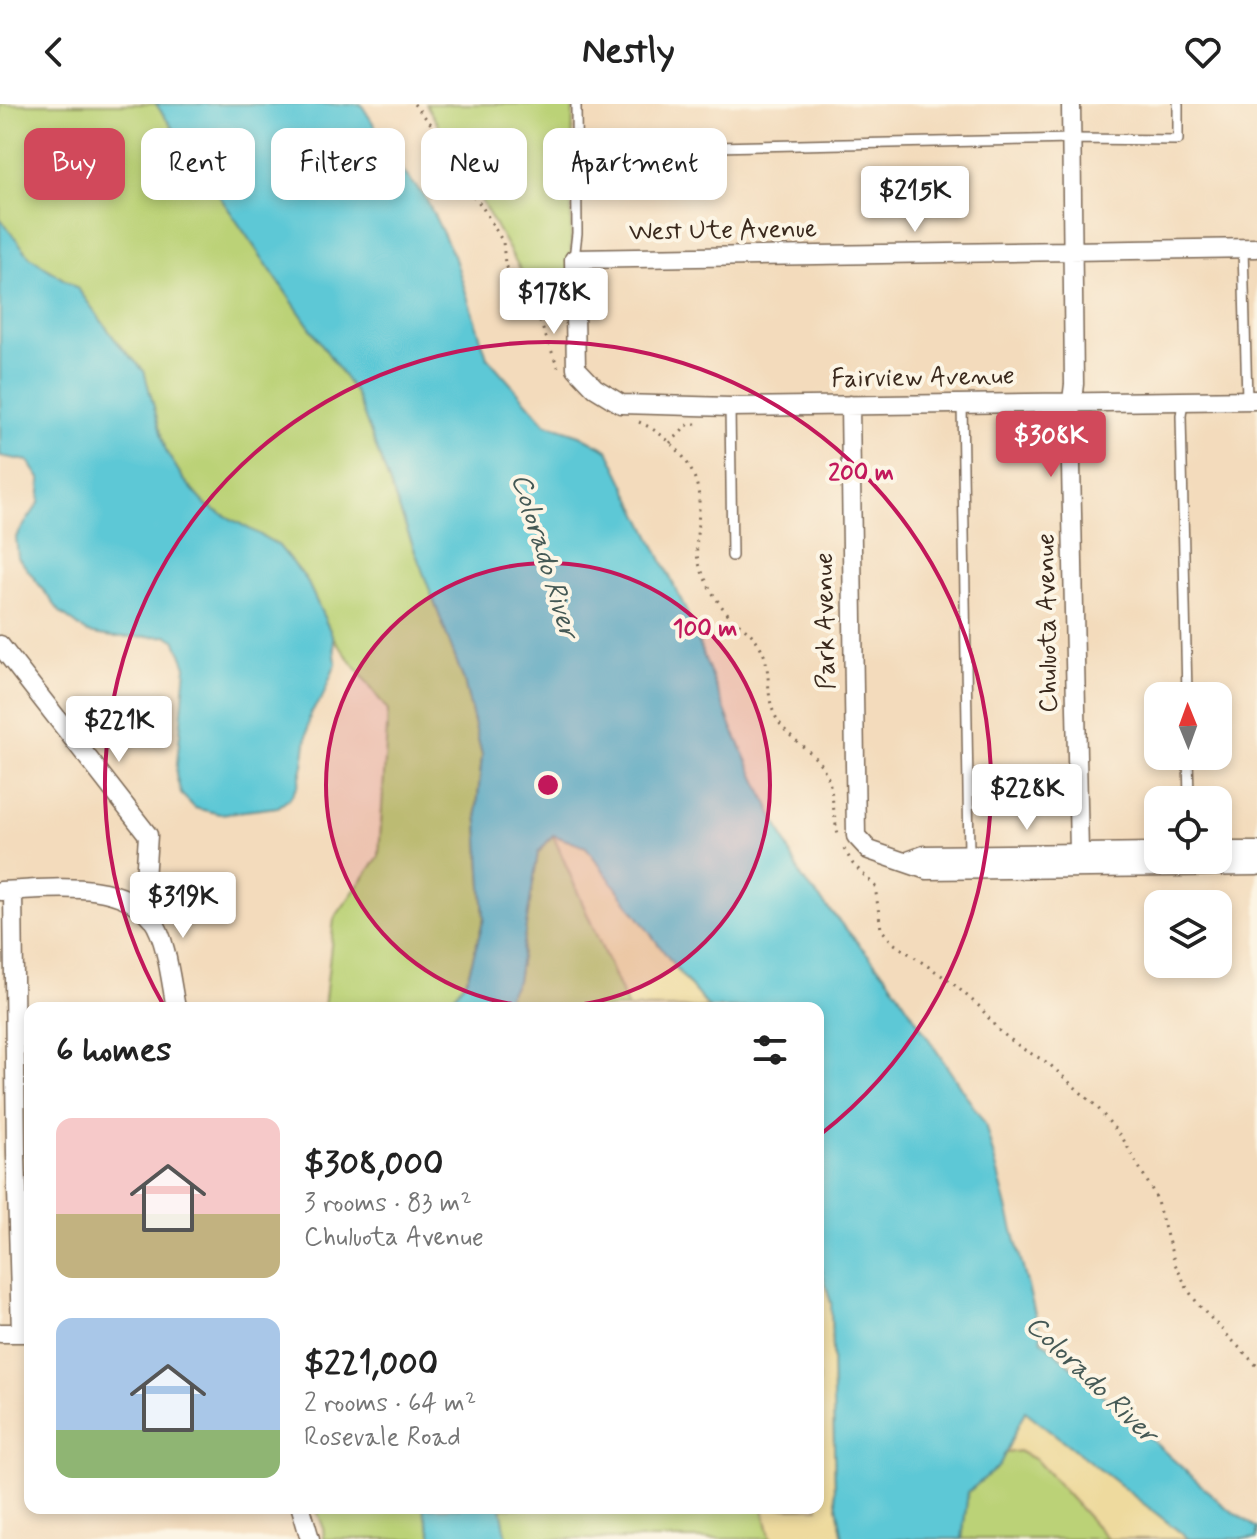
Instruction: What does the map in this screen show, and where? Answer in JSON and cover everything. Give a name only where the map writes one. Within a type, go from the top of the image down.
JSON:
[{"type":"street","name":"Chuluota Avenue","points":[[1071,104],[1071,433],[1079,853]]},
{"type":"street","name":"West Ute Avenue","points":[[574,259],[1250,248]]},
{"type":"street","name":"Fairview Avenue","points":[[574,259],[576,368],[595,388],[621,404],[730,407],[1252,400]]},
{"type":"street","name":"Park Avenue","points":[[850,405],[856,836],[869,850],[905,862]]},
{"type":"street","points":[[0,645],[148,835],[145,880],[134,904]]},
{"type":"street","points":[[1232,851],[1257,851]]},
{"type":"street","points":[[905,862],[924,855],[1144,852]]},
{"type":"street","points":[[905,862],[927,870],[1257,866]]},
{"type":"street","points":[[24,1297],[7,891],[86,890],[111,893],[134,904],[153,921],[164,949],[175,1002]]},
{"type":"street","points":[[0,1333],[24,1333]]},
{"type":"street","points":[[303,1514],[310,1539]]},
{"type":"lane","points":[[576,104],[577,128]]},
{"type":"lane","points":[[727,147],[1072,139],[1178,140],[1178,104]]},
{"type":"lane","points":[[574,259],[577,200]]},
{"type":"lane","points":[[1250,248],[1245,326],[1252,400]]},
{"type":"lane","points":[[1245,326],[1257,326]]},
{"type":"lane","points":[[1183,401],[1187,682]]},
{"type":"lane","points":[[962,403],[969,854]]},
{"type":"lane","points":[[730,407],[732,556]]},
{"type":"path","points":[[414,104],[431,124],[437,152],[481,205],[503,242],[505,264],[540,322],[560,370]]},
{"type":"path","points":[[630,418],[655,429],[685,458],[699,495],[698,560],[716,599],[730,616],[752,632],[764,652],[774,715],[812,753],[828,778],[838,836],[853,864],[875,886],[881,929],[893,943],[950,981],[980,1007],[998,1030],[1048,1063],[1097,1107],[1123,1139],[1155,1195],[1175,1264],[1188,1290],[1201,1308],[1257,1366]]},
{"type":"path","points":[[670,443],[689,424],[702,424]]},
{"type":"green space","points":[[0,104],[156,104],[173,128],[141,128],[141,200],[222,200],[356,394],[464,681],[482,755],[477,808],[484,918],[468,976],[450,1002],[325,1002],[334,919],[379,856],[388,711],[333,637],[306,579],[278,545],[206,505],[184,480],[166,451],[144,371],[117,342],[78,289],[30,257],[0,218]]},
{"type":"green space","points":[[426,104],[573,104],[573,128],[543,128],[543,200],[572,200],[570,309],[543,309],[481,200],[527,200],[527,128],[440,128]]},
{"type":"green space","points":[[553,835],[625,1002],[504,1002],[517,981],[538,853]]},
{"type":"green space","points":[[1019,1451],[1036,1460],[1108,1539],[962,1539],[968,1492],[998,1466],[1005,1453]]},
{"type":"green space","points":[[318,1514],[425,1514],[433,1539],[324,1539]]},
{"type":"green space","points":[[502,1514],[765,1514],[771,1539],[507,1539]]},
{"type":"sand","points":[[553,835],[586,847],[704,1002],[625,1002]]},
{"type":"sand","points":[[824,1278],[831,1303],[835,1494],[843,1539],[771,1539],[765,1514],[824,1514]]},
{"type":"sand","points":[[1025,1410],[1189,1539],[1108,1539],[1036,1460],[1019,1451],[1005,1453]]},
{"type":"water","name":"Colorado River","points":[[156,104],[361,104],[376,128],[271,128],[271,200],[405,200],[405,174],[421,192],[421,200],[426,200],[454,256],[487,357],[546,424],[580,435],[608,450],[684,606],[733,730],[802,878],[889,979],[985,1124],[1042,1340],[1223,1505],[1257,1528],[1257,1539],[1189,1539],[1025,1411],[999,1466],[968,1492],[962,1539],[843,1539],[835,1494],[831,1303],[824,1278],[824,1002],[704,1002],[586,847],[553,835],[538,853],[517,981],[504,1002],[450,1002],[468,976],[484,918],[477,808],[482,755],[464,681],[356,394],[222,200],[255,200],[255,128],[173,128]]},
{"type":"water","points":[[0,218],[30,257],[78,289],[117,342],[144,371],[166,451],[184,480],[206,505],[278,545],[306,579],[333,637],[336,663],[323,696],[310,714],[298,785],[290,798],[278,807],[220,814],[195,808],[181,794],[176,775],[186,667],[176,641],[168,636],[113,637],[88,633],[61,613],[18,557],[16,537],[39,503],[41,480],[28,461],[0,456]]},
{"type":"water","points":[[425,1514],[502,1514],[507,1539],[433,1539]]}]
